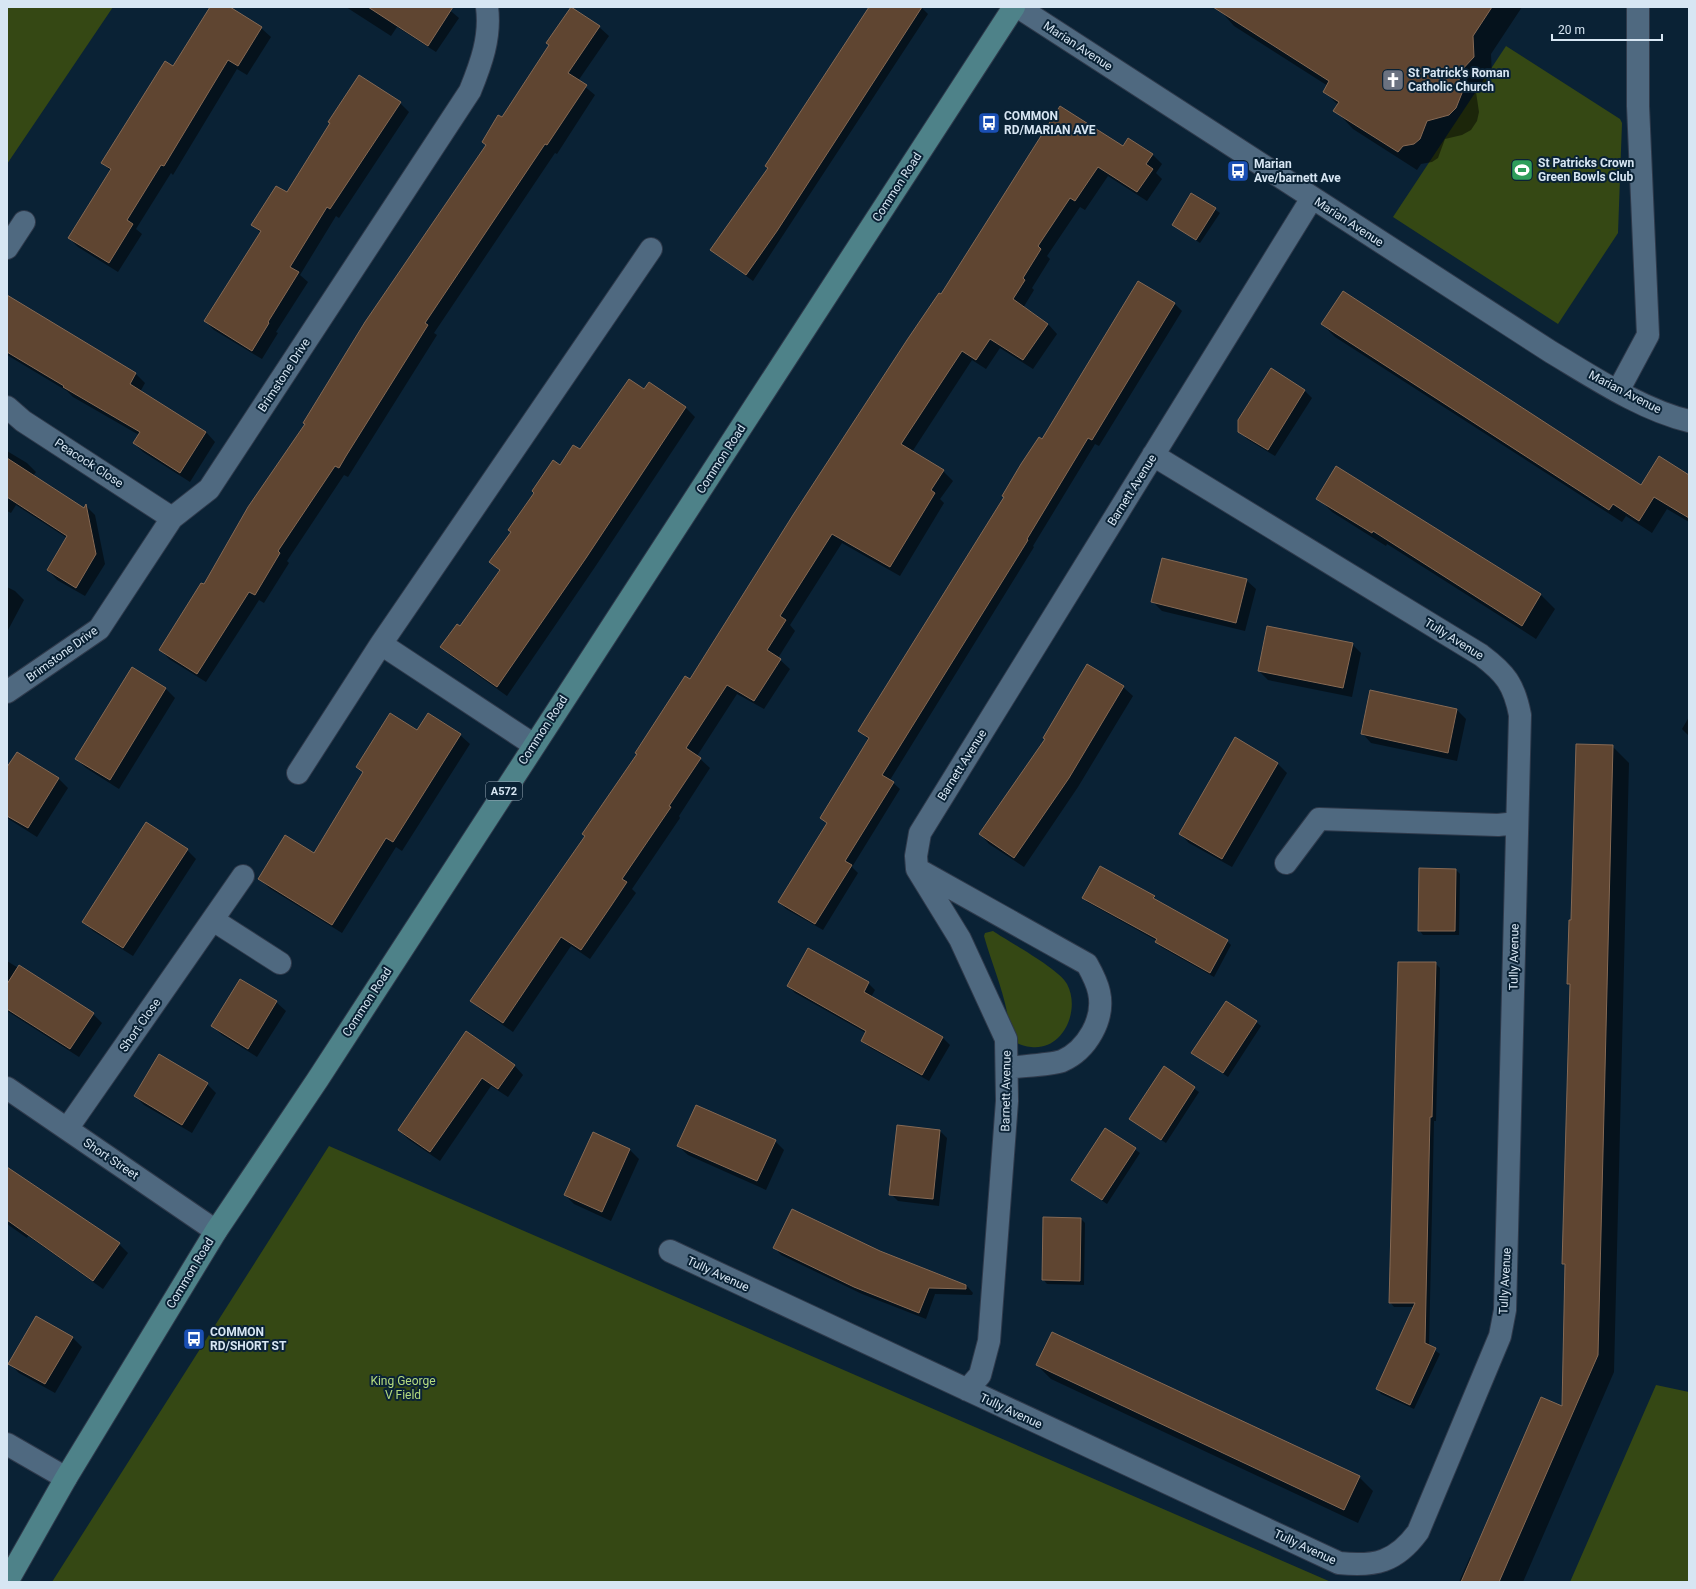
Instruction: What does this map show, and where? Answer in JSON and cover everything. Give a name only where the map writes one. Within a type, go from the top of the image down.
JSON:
[{"type":"main road","name":"Common Road","points":[[7,1582],[66,1478],[216,1231],[318,1079],[1014,7]]},
{"type":"street","name":"Brimstone Drive","points":[[7,692],[99,629],[172,518],[209,489],[470,91],[478,71],[487,39],[487,7]]},
{"type":"street","name":"Marian Avenue","points":[[1018,7],[1551,352],[1618,391],[1676,418],[1689,422]]},
{"type":"street","points":[[1618,391],[1648,335],[1638,106],[1638,7]]},
{"type":"street","name":"Barnett Avenue","points":[[967,1390],[980,1375],[989,1341],[1008,1101],[1006,1040],[960,939],[917,869],[916,856],[920,833],[1312,198]]},
{"type":"street","points":[[7,248],[24,222]]},
{"type":"street","points":[[298,773],[381,644],[651,249]]},
{"type":"street","name":"Peacock Close","points":[[7,407],[23,421],[172,518]]},
{"type":"street","name":"Tully Avenue","points":[[670,1251],[1340,1563],[1362,1566],[1381,1562],[1409,1544],[1418,1532],[1500,1336],[1505,1310],[1520,715],[1517,698],[1511,683],[1500,670],[1481,654],[1153,455]]},
{"type":"street","points":[[381,644],[534,745]]},
{"type":"street","points":[[1286,863],[1319,819],[1498,825],[1517,823]]},
{"type":"street","points":[[917,869],[1087,964],[1096,981],[1100,994],[1098,1014],[1092,1033],[1080,1049],[1061,1061],[1007,1068]]},
{"type":"street","name":"Short Close","points":[[67,1129],[243,876]]},
{"type":"street","points":[[213,920],[280,963]]},
{"type":"street","name":"Short Street","points":[[7,1088],[216,1231]]},
{"type":"street","points":[[7,1444],[66,1478]]},
{"type":"green space","points":[[7,7],[113,7],[7,164]]},
{"type":"green space","name":"St Patricks Crown Green Bowls Club","points":[[1506,46],[1620,119],[1622,123],[1618,233],[1558,324],[1393,217]]},
{"type":"green space","points":[[993,931],[1054,971],[1067,984],[1071,994],[1072,1005],[1066,1027],[1060,1036],[1042,1047],[1024,1046],[1014,1041],[1010,1035],[1005,1003],[984,936],[985,933]]},
{"type":"green space","name":"King George V Field","points":[[329,1146],[1331,1582],[52,1582]]},
{"type":"green space","points":[[1656,1385],[1689,1392],[1689,1582],[1570,1582]]},
{"type":"building","points":[[210,7],[230,7],[262,27],[238,66],[228,60],[164,166],[161,165],[127,220],[133,224],[109,263],[68,238],[111,169],[101,163],[165,61],[173,66]]},
{"type":"building","points":[[368,7],[453,7],[428,46]]},
{"type":"building","points":[[571,7],[600,26],[568,73],[587,85],[547,145],[545,144],[425,323],[428,325],[339,468],[335,466],[278,551],[280,553],[255,595],[249,592],[197,674],[159,650],[201,583],[204,584],[248,507],[305,424],[303,423],[365,322],[486,145],[482,142],[498,115],[502,117],[549,45],[546,43]]},
{"type":"building","points":[[869,7],[922,7],[777,231],[746,275],[710,250],[768,168],[765,166]]},
{"type":"building","name":"St Patrick's Roman Catholic Church","points":[[1213,7],[1492,7],[1473,36],[1474,57],[1458,74],[1462,93],[1456,108],[1449,115],[1427,121],[1420,139],[1414,144],[1403,146],[1398,152],[1333,111],[1339,102],[1323,92],[1329,81]]},
{"type":"building","points":[[359,75],[401,102],[330,209],[327,207],[290,267],[299,272],[252,351],[204,321],[261,231],[251,225],[276,186],[287,192],[330,123],[328,122]]},
{"type":"building","points":[[1060,106],[1123,146],[1128,138],[1153,154],[1146,164],[1153,169],[1137,192],[1098,167],[1075,201],[1070,198],[1038,246],[1041,249],[1023,278],[1025,280],[1013,299],[1048,324],[1023,360],[990,339],[976,360],[962,351],[901,444],[944,470],[931,490],[935,493],[890,567],[832,534],[780,616],[786,620],[767,650],[781,659],[754,701],[727,685],[686,748],[701,758],[669,806],[671,807],[622,879],[627,882],[581,950],[561,937],[503,1023],[470,1001],[585,836],[582,834],[637,754],[635,753],[685,676],[690,679],[793,515],[907,340],[939,293],[941,294]]},
{"type":"building","points":[[1191,193],[1216,208],[1196,240],[1172,225]]},
{"type":"building","points":[[1138,281],[1175,303],[1092,440],[1088,438],[1027,539],[1028,540],[882,775],[894,782],[845,861],[852,865],[815,924],[778,902],[827,823],[820,818],[869,738],[858,731],[1004,497],[1002,496],[1021,464],[1039,437],[1042,439]]},
{"type":"building","points":[[1343,291],[1641,485],[1659,456],[1689,475],[1689,518],[1654,497],[1639,521],[1613,504],[1609,510],[1321,324]]},
{"type":"building","points":[[7,295],[136,373],[130,384],[206,432],[180,473],[133,443],[140,432],[7,352]]},
{"type":"building","points":[[1271,368],[1305,390],[1268,450],[1238,432],[1238,420]]},
{"type":"building","points":[[629,379],[644,389],[649,382],[686,407],[586,558],[497,687],[440,647],[457,624],[460,626],[500,570],[489,562],[511,532],[508,530],[534,493],[532,491],[553,460],[560,465],[573,445],[580,449]]},
{"type":"building","points":[[7,458],[84,508],[86,504],[96,554],[76,588],[47,570],[67,536],[7,497]]},
{"type":"building","points":[[1336,466],[1541,594],[1522,626],[1373,531],[1372,533],[1316,499]]},
{"type":"building","points":[[1162,558],[1247,579],[1236,623],[1151,602]]},
{"type":"building","points":[[1267,626],[1353,643],[1343,688],[1258,671]]},
{"type":"building","points":[[1087,664],[1124,686],[1069,778],[1014,858],[979,834],[1045,739],[1043,738]]},
{"type":"building","points":[[132,667],[166,688],[110,780],[75,759]]},
{"type":"building","points":[[1370,690],[1457,709],[1448,753],[1361,734]]},
{"type":"building","points":[[390,713],[417,730],[428,713],[461,734],[393,842],[386,838],[332,925],[258,879],[285,835],[314,853],[363,772],[356,767]]},
{"type":"building","points":[[1235,737],[1278,763],[1222,859],[1179,834]]},
{"type":"building","points":[[1576,744],[1613,745],[1598,1355],[1499,1582],[1461,1582],[1541,1397],[1562,1406],[1565,1264],[1562,1264],[1570,984],[1567,984],[1569,920],[1571,920]]},
{"type":"building","points":[[17,752],[59,778],[28,828],[7,816],[7,767]]},
{"type":"building","points":[[146,822],[188,849],[123,948],[82,922]]},
{"type":"building","points":[[1100,866],[1155,896],[1153,898],[1228,940],[1210,973],[1155,942],[1157,939],[1082,898]]},
{"type":"building","points":[[1419,868],[1456,869],[1455,931],[1418,931]]},
{"type":"building","points":[[808,948],[869,982],[864,992],[943,1037],[922,1075],[861,1041],[866,1031],[787,986]]},
{"type":"building","points":[[1398,962],[1436,962],[1432,1117],[1430,1117],[1425,1343],[1436,1348],[1410,1405],[1376,1389],[1415,1303],[1389,1303]]},
{"type":"building","points":[[19,965],[94,1013],[70,1049],[7,1009],[7,984]]},
{"type":"building","points":[[240,979],[277,1001],[248,1049],[211,1026]]},
{"type":"building","points":[[1226,1001],[1257,1021],[1223,1073],[1191,1053]]},
{"type":"building","points":[[466,1031],[515,1065],[498,1089],[482,1078],[430,1152],[398,1130]]},
{"type":"building","points":[[159,1054],[208,1083],[182,1125],[134,1096]]},
{"type":"building","points":[[1164,1066],[1195,1087],[1161,1140],[1129,1119]]},
{"type":"building","points":[[696,1105],[776,1140],[757,1181],[677,1146]]},
{"type":"building","points":[[897,1125],[940,1130],[933,1199],[889,1195]]},
{"type":"building","points":[[1105,1128],[1136,1148],[1102,1200],[1071,1180]]},
{"type":"building","points":[[593,1132],[630,1149],[602,1212],[564,1195]]},
{"type":"building","points":[[7,1167],[120,1243],[93,1281],[7,1220]]},
{"type":"building","points":[[792,1209],[880,1251],[966,1285],[966,1289],[929,1288],[919,1313],[854,1287],[773,1248]]},
{"type":"building","points":[[1043,1217],[1081,1218],[1080,1281],[1042,1280]]},
{"type":"building","points":[[36,1316],[73,1337],[45,1384],[8,1364]]},
{"type":"building","points":[[1052,1332],[1360,1476],[1344,1510],[1036,1365]]},
{"type":"place","name":"St Patrick's Roman Catholic Church","points":[[1393,80]]},
{"type":"place","name":"COMMON RD/MARIAN AVE","points":[[989,123]]},
{"type":"place","name":"St Patricks Crown Green Bowls Club","points":[[1522,170]]},
{"type":"place","name":"Marian Ave/barnett Ave","points":[[1238,171]]},
{"type":"place","name":"COMMON RD/SHORT ST","points":[[194,1339]]}]
